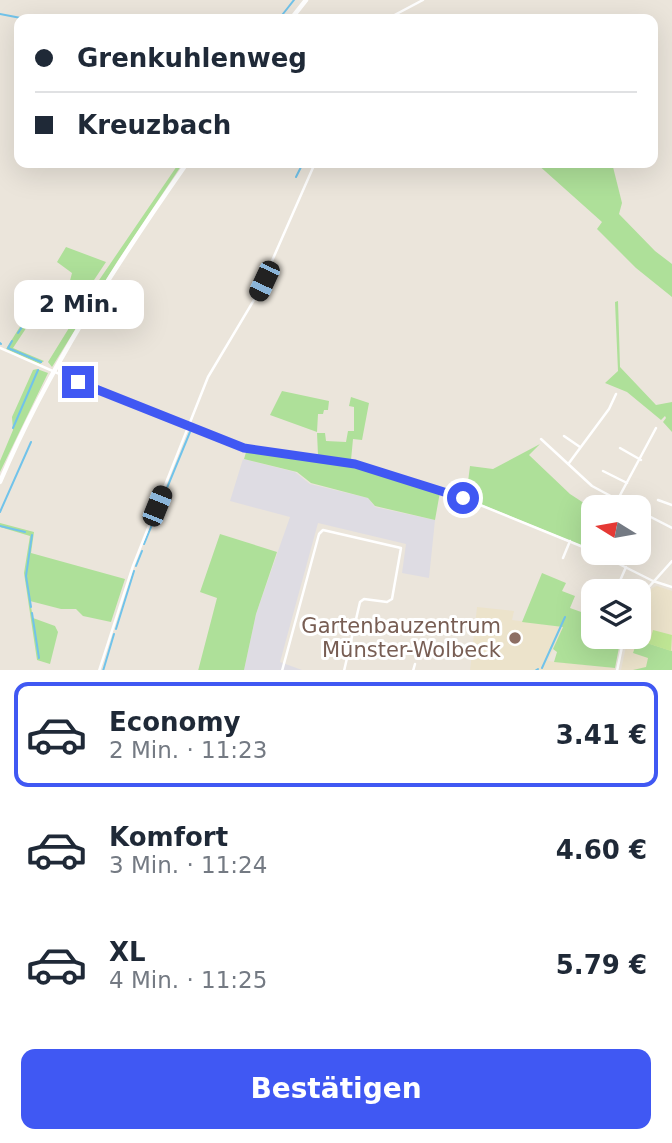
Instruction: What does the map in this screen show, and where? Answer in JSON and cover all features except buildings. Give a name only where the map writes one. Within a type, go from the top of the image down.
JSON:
[{"type":"main road","points":[[295,14],[306,0]]},
{"type":"main road","points":[[0,482],[56,367],[109,280],[184,168]]},
{"type":"street","points":[[396,14],[423,0]]},
{"type":"street","points":[[99,670],[132,567],[215,363],[261,288],[313,168]]},
{"type":"street","points":[[0,348],[96,390],[244,448],[355,464],[398,476],[463,498],[581,546]]},
{"type":"street","points":[[569,464],[609,409],[616,394]]},
{"type":"street","points":[[620,495],[656,428]]},
{"type":"street","points":[[564,436],[580,447]]},
{"type":"street","points":[[541,439],[592,486],[610,495]]},
{"type":"street","points":[[620,448],[641,460]]},
{"type":"street","points":[[603,471],[627,483]]},
{"type":"street","points":[[658,500],[672,505]]},
{"type":"street","points":[[651,517],[672,528]]},
{"type":"street","points":[[282,670],[318,534],[323,530],[401,548],[392,599],[387,602],[364,598],[359,602],[344,670]]},
{"type":"street","points":[[563,558],[570,541]]},
{"type":"street","points":[[651,583],[672,561]]},
{"type":"street","points":[[622,565],[653,581],[672,587]]},
{"type":"street","points":[[619,579],[626,567]]},
{"type":"street","points":[[617,670],[621,649]]},
{"type":"street","points":[[414,670],[415,664]]},
{"type":"shaded area","points":[[243,459],[295,472],[310,484],[368,498],[375,507],[435,520],[429,578],[402,573],[406,544],[318,523],[280,662],[302,670],[244,670],[256,614],[290,517],[230,501]]},
{"type":"shaded area","points":[[657,586],[672,591],[672,670],[621,670],[625,649],[651,649],[652,588]]},
{"type":"shaded area","name":"Gartenbauzentrum Münster-Wolbeck","points":[[477,607],[514,611],[512,620],[563,627],[548,661],[615,668],[614,670],[470,670]]},
{"type":"green space","points":[[176,168],[180,168],[52,367],[48,362],[93,289]]},
{"type":"green space","points":[[542,168],[613,168],[622,203],[619,214],[655,251],[672,264],[672,297],[636,268],[597,229],[602,222]]},
{"type":"green space","points":[[66,247],[106,262],[82,298],[67,293],[65,297],[50,292],[13,348],[44,361],[40,364],[6,349],[46,285],[67,292],[72,273],[57,262]]},
{"type":"green space","points":[[618,301],[620,367],[656,405],[672,402],[672,432],[663,422],[665,416],[661,420],[627,392],[605,383],[618,371],[615,302]]},
{"type":"green space","points":[[33,370],[48,373],[0,472],[0,461],[13,430],[12,417]]},
{"type":"green space","points":[[282,391],[329,401],[328,410],[318,414],[317,432],[270,415]]},
{"type":"green space","points":[[351,397],[369,403],[362,440],[353,439],[351,460],[318,455],[317,433],[325,433],[326,441],[346,442],[348,431],[354,431],[354,407],[349,406]]},
{"type":"green space","points":[[540,444],[529,455],[581,501],[581,545],[466,498],[470,466],[493,469]]},
{"type":"green space","points":[[247,449],[354,466],[440,492],[435,520],[375,506],[368,498],[311,483],[297,472],[244,459]]},
{"type":"green space","points":[[0,523],[34,532],[31,553],[125,579],[111,622],[83,616],[76,609],[61,609],[30,601],[33,618],[55,626],[58,632],[50,664],[37,660],[24,573],[30,536],[0,527]]},
{"type":"green space","points":[[220,534],[277,552],[256,614],[244,670],[198,670],[217,598],[200,592]]},
{"type":"green space","points":[[542,573],[566,583],[562,591],[575,596],[570,608],[581,612],[581,649],[619,649],[615,668],[554,662],[557,652],[553,649],[563,627],[522,622]]},
{"type":"green space","points":[[653,630],[672,635],[671,651],[651,645]]},
{"type":"green space","points":[[651,644],[672,651],[672,670],[633,670],[646,667],[648,658],[633,653],[634,649],[651,649]]},
{"type":"waterway","points":[[283,14],[294,0]]},
{"type":"waterway","points":[[0,14],[14,17]]},
{"type":"waterway","points":[[296,177],[300,168]]},
{"type":"waterway","points":[[18,333],[48,288],[79,299]]},
{"type":"waterway","points":[[12,341],[8,348],[41,362]]},
{"type":"waterway","points":[[13,428],[38,370]]},
{"type":"waterway","points":[[144,544],[190,432]]},
{"type":"waterway","points":[[0,512],[31,442]]},
{"type":"waterway","points":[[0,526],[25,532]]},
{"type":"waterway","points":[[31,607],[26,576],[32,535]]},
{"type":"waterway","points":[[136,566],[142,551]]},
{"type":"waterway","points":[[116,629],[134,571]]},
{"type":"waterway","points":[[32,613],[39,658]]},
{"type":"waterway","points":[[542,668],[565,617]]},
{"type":"waterway","points":[[103,670],[114,634]]},
{"type":"place","name":"Gartenbauzentrum Münster-Wolbeck","points":[[515,638]]},
{"type":"route","points":[[78,382],[244,448],[355,464],[463,498]]}]
